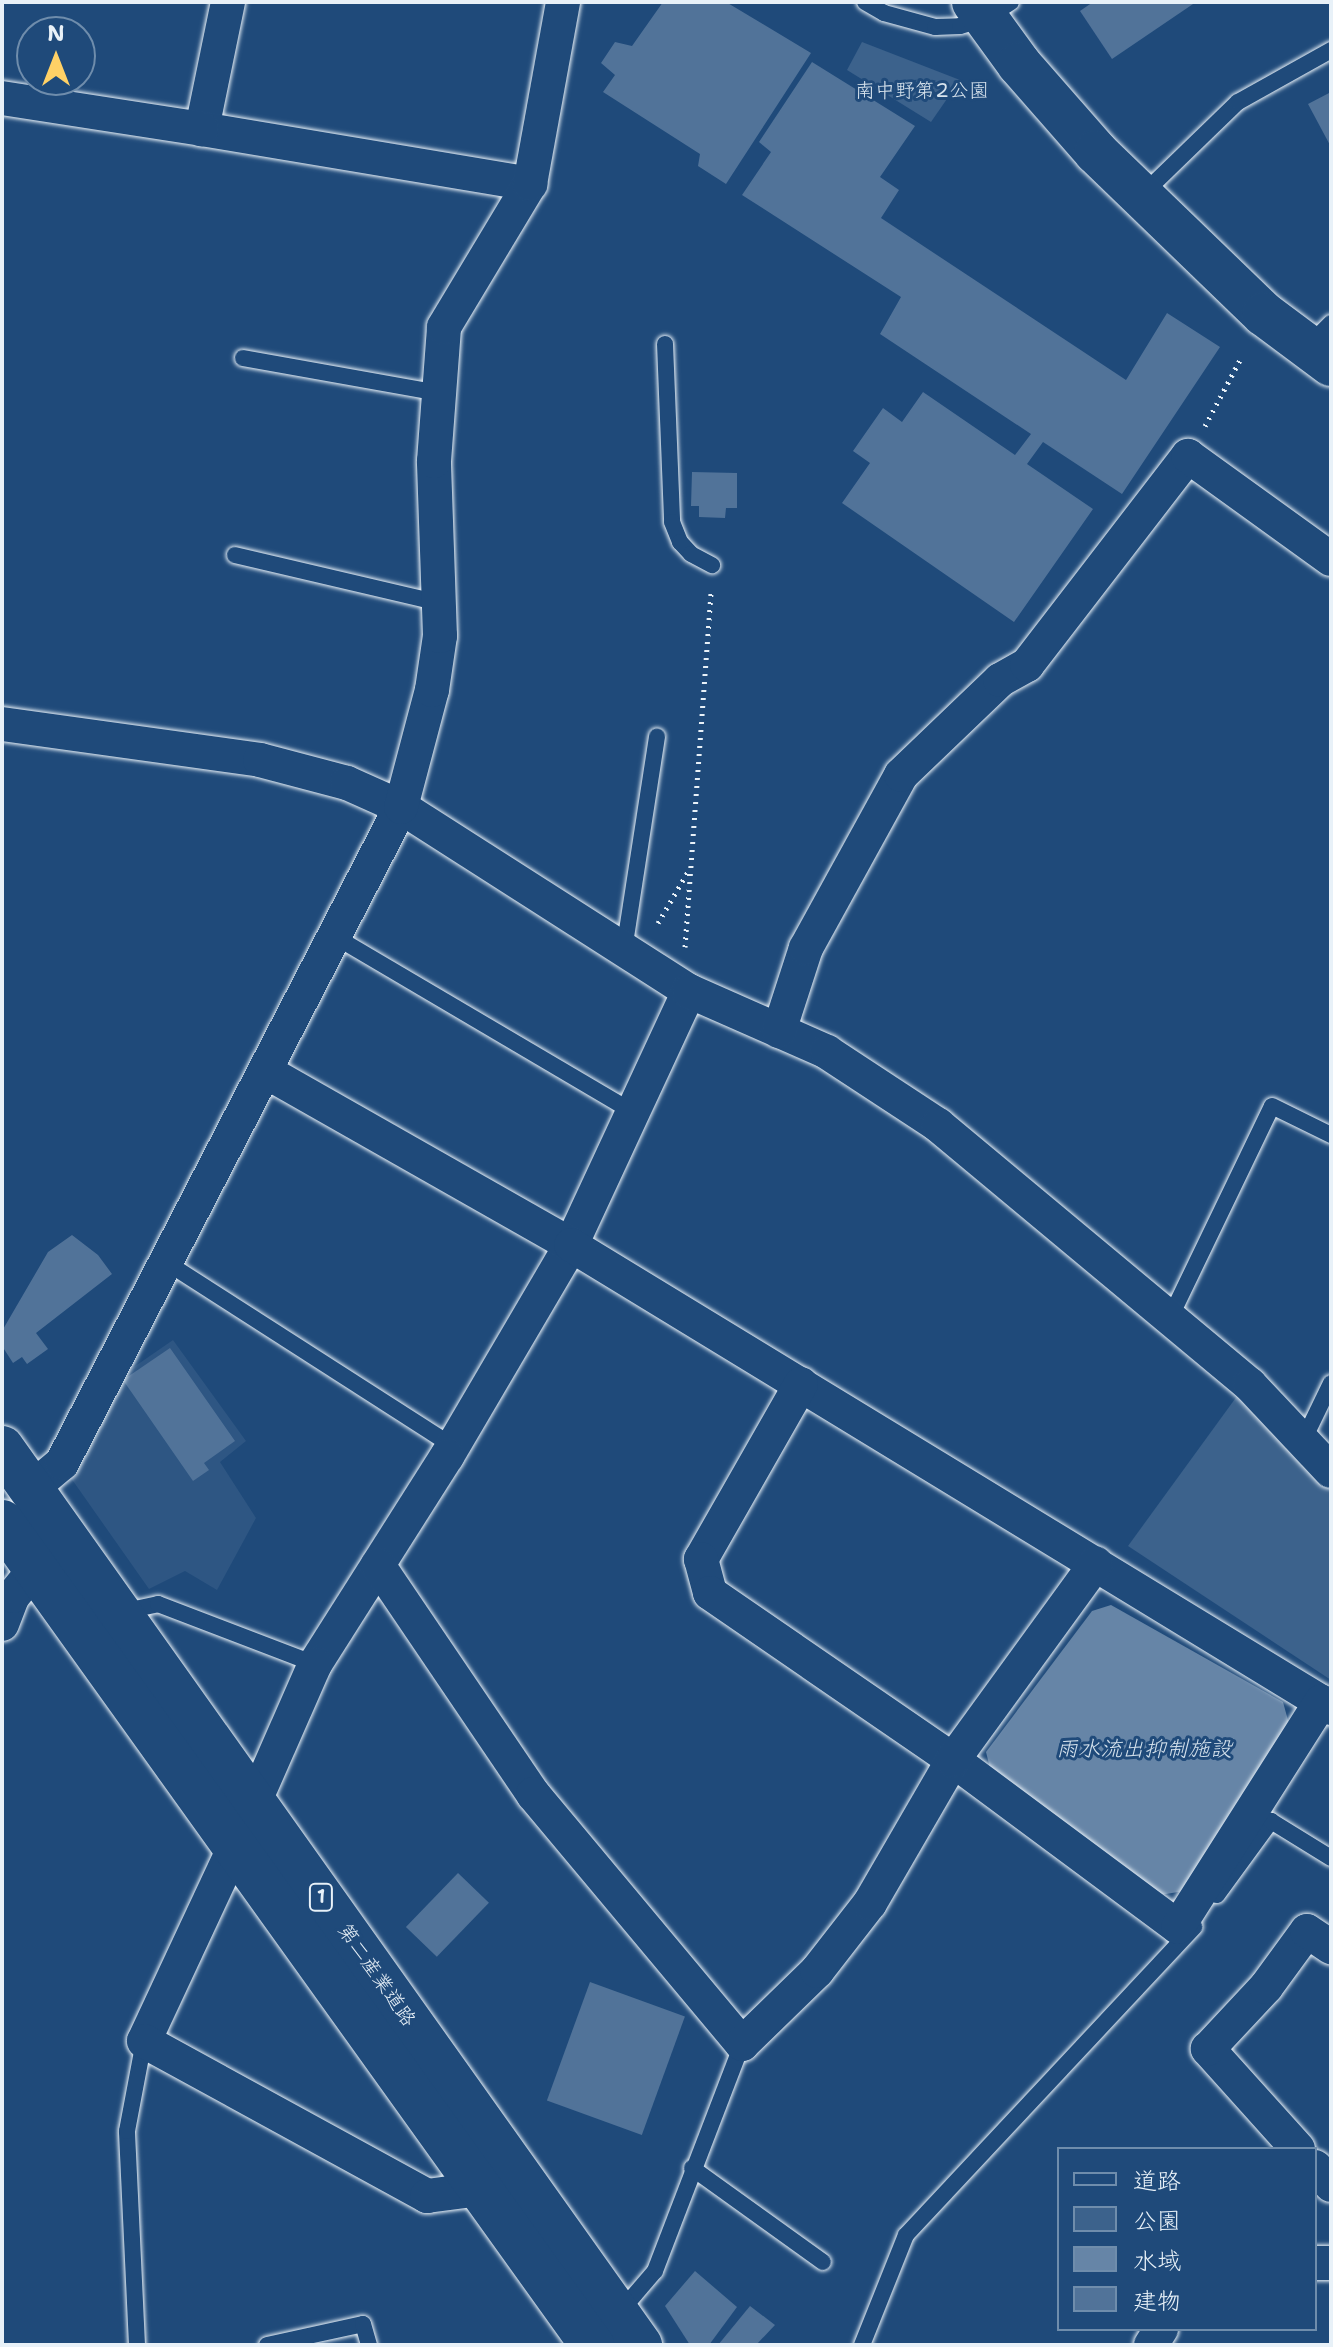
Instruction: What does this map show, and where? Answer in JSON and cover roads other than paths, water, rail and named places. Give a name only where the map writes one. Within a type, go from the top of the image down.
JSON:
[{"type":"main road","points":[[990,8],[1056,110],[1264,314],[1323,345]]},
{"type":"main road","name":"第二産業道路","points":[[2,1448],[254,1803],[617,2335]]},
{"type":"main road","name":"第二産業道路","points":[[2,1522],[479,2189],[617,2335]]},
{"type":"street","points":[[202,129],[228,2]]},
{"type":"street","points":[[31,1489],[62,1463],[401,807],[432,690],[440,636],[434,461],[444,327],[530,184],[563,2]]},
{"type":"street","points":[[2,98],[530,184]]},
{"type":"street","points":[[779,1031],[806,948],[901,775],[1000,680],[1027,665],[1188,456],[1331,559]]},
{"type":"street","points":[[2,724],[260,760],[347,783],[401,807],[686,989],[827,1052],[938,1125],[1250,1385],[1331,1471]]},
{"type":"street","points":[[254,1803],[315,1664],[453,1446],[571,1245],[686,989]]},
{"type":"street","points":[[265,1071],[571,1245],[801,1384],[1096,1563],[1326,1705],[1178,1927],[953,1760],[710,1593],[701,1559],[801,1384]]},
{"type":"street","points":[[378,1565],[533,1794],[742,2044],[817,1971],[870,1903],[953,1760],[1096,1563]]},
{"type":"street","points":[[2,1624],[13,1596],[35,1569]]},
{"type":"street","points":[[235,1846],[144,2041],[427,2196],[479,2189]]},
{"type":"street","points":[[1296,2147],[1208,2049],[1266,1987],[1307,1931],[1331,1947]]},
{"type":"street","points":[[1317,2169],[1331,2185]]},
{"type":"lane","points":[[865,2],[884,13],[935,27],[960,26],[990,8]]},
{"type":"lane","points":[[1141,196],[1238,102],[1331,50]]},
{"type":"lane","points":[[665,344],[672,522],[680,542],[691,554],[712,565]]},
{"type":"lane","points":[[243,358],[439,393]]},
{"type":"lane","points":[[235,555],[439,603]]},
{"type":"lane","points":[[631,954],[657,737]]},
{"type":"lane","points":[[334,936],[633,1112]]},
{"type":"lane","points":[[1169,1320],[1272,1106],[1331,1135]]},
{"type":"lane","points":[[166,1262],[453,1446]]},
{"type":"lane","points":[[1303,1441],[1331,1383]]},
{"type":"lane","points":[[119,1613],[158,1604],[315,1664]]},
{"type":"lane","points":[[862,2345],[906,2235],[1181,1945],[1271,1821],[1331,1858]]},
{"type":"lane","points":[[137,2345],[127,2131],[144,2041]]},
{"type":"lane","points":[[617,2335],[655,2271],[742,2044]]},
{"type":"lane","points":[[692,2168],[823,2262]]},
{"type":"lane","points":[[267,2345],[363,2324],[369,2345]]},
{"type":"water","name":"雨水流出抑制施設","points":[[1111,1605],[1283,1702],[1289,1724],[1184,1891],[1160,1895],[991,1772],[986,1752],[1092,1611]]},
{"type":"park label","name":"南中野第2公園","points":[[922,90]]}]
